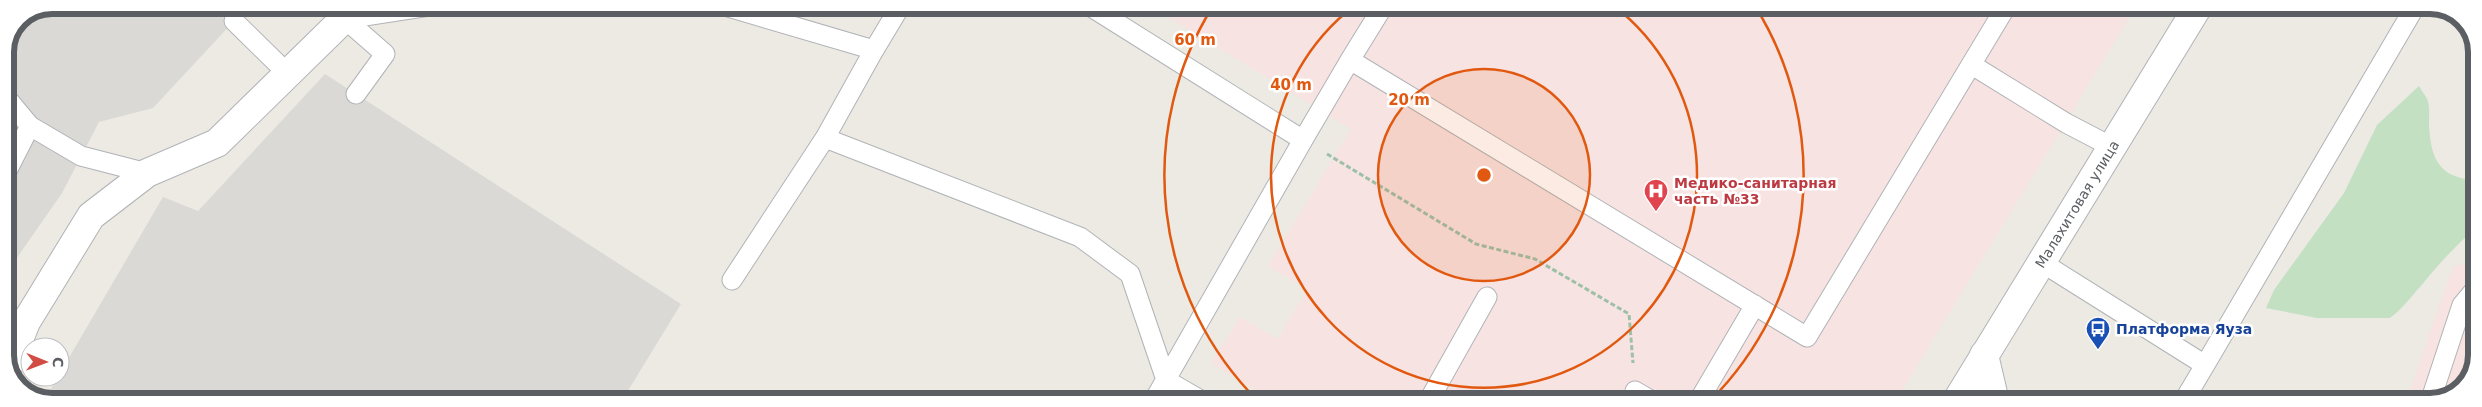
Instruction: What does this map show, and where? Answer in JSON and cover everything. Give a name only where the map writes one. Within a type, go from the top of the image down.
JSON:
[{"type":"street","points":[[14,352],[26,322],[91,216],[147,173],[217,143],[349,14]]},
{"type":"street","name":"Малахитовая улица","points":[[1961,393],[2193,14]]},
{"type":"street","points":[[1984,355],[1993,393]]},
{"type":"lane","points":[[353,14],[385,54],[356,94]]},
{"type":"lane","points":[[752,14],[874,50]]},
{"type":"lane","points":[[732,280],[825,138],[896,14]]},
{"type":"lane","points":[[1102,14],[1303,140]]},
{"type":"lane","points":[[1158,393],[1303,140],[1378,14]]},
{"type":"lane","points":[[1350,60],[1807,337],[2002,14]]},
{"type":"lane","points":[[2188,393],[2411,14]]},
{"type":"lane","points":[[234,21],[288,74]]},
{"type":"lane","points":[[1972,65],[2066,123],[2112,147]]},
{"type":"lane","points":[[14,107],[30,126],[81,156],[147,173]]},
{"type":"lane","points":[[14,157],[30,126]]},
{"type":"lane","points":[[825,138],[1080,237],[1130,274],[1166,380],[1188,393]]},
{"type":"lane","points":[[2042,262],[2205,365]]},
{"type":"lane","points":[[1433,393],[1487,297]]},
{"type":"lane","points":[[2433,393],[2462,305],[2468,298]]},
{"type":"lane","points":[[1703,393],[1755,305]]},
{"type":"path","points":[[1303,140],[1476,244],[1535,259],[1629,314],[1635,391]]},
{"type":"shaded area","points":[[44,14],[241,14],[153,108],[99,122],[62,193],[14,262],[14,44],[25,25]]},
{"type":"shaded area","name":"Медико-санитарная часть №33","points":[[1163,14],[2132,14],[1900,393],[1260,393],[1211,363],[1240,317],[1278,339],[1307,289],[1268,266],[1351,129]]},
{"type":"shaded area","points":[[325,74],[681,304],[627,393],[49,393],[52,387],[70,387],[70,356],[163,197],[198,211]]},
{"type":"shaded area","points":[[2468,263],[2468,360],[2466,367],[2460,378],[2449,388],[2438,393],[2409,393],[2453,267]]},
{"type":"green space","points":[[2419,86],[2428,101],[2432,147],[2439,164],[2445,171],[2454,176],[2468,179],[2468,235],[2390,318],[2317,318],[2266,308],[2274,290],[2344,193],[2377,125]]},
{"type":"place","name":"Медико-санитарная часть №33","points":[[1656,212]]},
{"type":"place","name":"Платформа Яуза","points":[[2098,350]]}]
